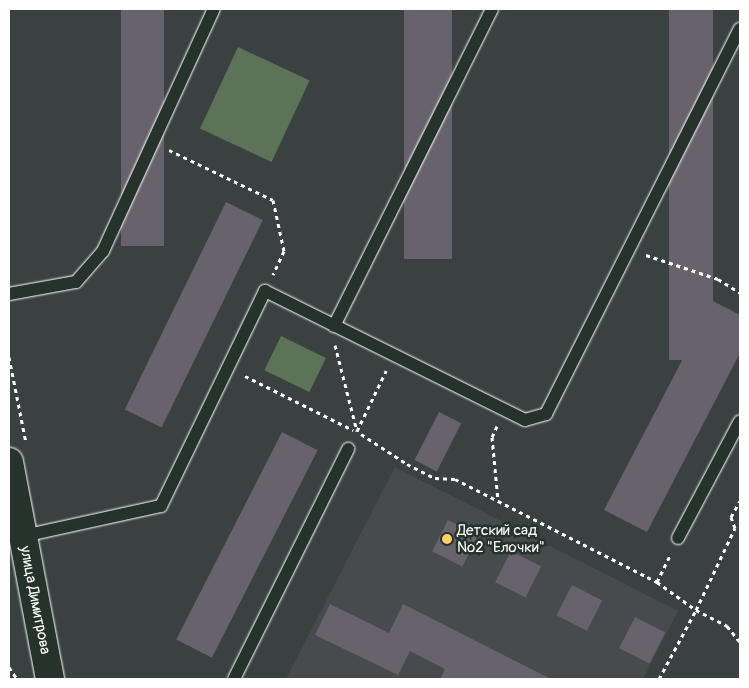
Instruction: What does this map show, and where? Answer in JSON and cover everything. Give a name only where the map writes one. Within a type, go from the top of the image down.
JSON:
[{"type":"street","name":"улица Димитрова","points":[[9,462],[50,679]]},
{"type":"lane","points":[[9,294],[76,282],[103,251],[214,9]]},
{"type":"lane","points":[[334,326],[492,9]]},
{"type":"lane","points":[[23,536],[161,506],[265,291],[525,420],[546,414],[740,30]]},
{"type":"lane","points":[[678,538],[740,421]]},
{"type":"lane","points":[[234,679],[348,449]]},
{"type":"path","points":[[153,142],[273,200],[284,251],[265,291]]},
{"type":"path","points":[[629,250],[718,279],[740,293]]},
{"type":"path","points":[[334,326],[335,349],[357,431]]},
{"type":"path","points":[[348,449],[394,355]]},
{"type":"path","points":[[228,368],[357,431],[414,468],[435,478],[455,478],[657,582],[696,610],[727,626],[740,642]]},
{"type":"path","points":[[498,501],[492,437],[505,410]]},
{"type":"path","points":[[659,679],[696,610],[735,528],[731,517],[740,502]]},
{"type":"path","points":[[657,582],[678,538]]},
{"type":"path","points":[[9,667],[18,679]]},
{"type":"shaded area","name":"Детский сад №2 \"Елочки\"","points":[[395,467],[678,611],[643,679],[286,679]]},
{"type":"green space","points":[[238,47],[310,80],[272,162],[200,129]]},
{"type":"green space","points":[[281,336],[326,358],[309,392],[264,370]]},
{"type":"building","points":[[121,9],[164,9],[164,246],[121,246]]},
{"type":"building","points":[[404,9],[452,9],[452,259],[404,259]]},
{"type":"building","points":[[669,9],[713,9],[713,360],[669,360]]},
{"type":"building","points":[[226,202],[263,220],[162,428],[125,410]]},
{"type":"building","points":[[713,301],[740,315],[740,353],[647,532],[604,510]]},
{"type":"building","points":[[439,412],[461,423],[437,471],[414,460]]},
{"type":"building","points":[[282,432],[318,450],[212,658],[176,640]]},
{"type":"building","points":[[448,520],[478,535],[462,567],[432,551]]},
{"type":"building","points":[[511,551],[541,566],[525,598],[495,582]]},
{"type":"building","points":[[572,585],[602,600],[587,631],[557,615]]},
{"type":"building","points":[[330,604],[389,633],[403,604],[551,679],[440,679],[445,669],[410,651],[398,675],[315,635]]},
{"type":"building","points":[[635,617],[665,632],[649,664],[619,648]]},
{"type":"place","name":"Детский сад №2 \"Елочки\"","points":[[447,539]]}]
